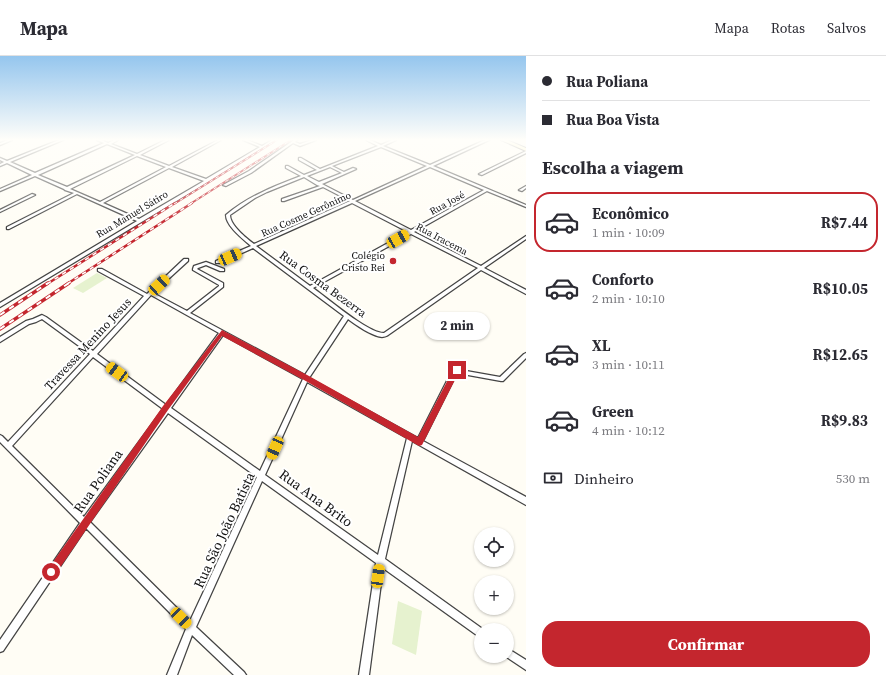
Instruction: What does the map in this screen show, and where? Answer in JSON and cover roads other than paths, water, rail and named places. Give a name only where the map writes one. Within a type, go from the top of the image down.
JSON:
[{"type":"street","points":[[21,169],[138,220]]},
{"type":"street","points":[[0,190],[49,169]]},
{"type":"street","points":[[66,189],[108,169]]},
{"type":"street","points":[[100,203],[166,169]]},
{"type":"street","points":[[175,169],[207,181]]},
{"type":"street","name":"Rua Manuel Sátiro","points":[[0,305],[138,220],[227,169]]},
{"type":"street","points":[[224,185],[255,169]]},
{"type":"street","name":"Rua Iracema","points":[[290,169],[526,292]]},
{"type":"street","points":[[336,169],[344,173]]},
{"type":"street","points":[[284,200],[354,169]]},
{"type":"street","name":"Rua Cosme Gerônimo","points":[[218,262],[425,169]]},
{"type":"street","points":[[438,169],[526,206]]},
{"type":"street","points":[[481,174],[491,169]]},
{"type":"street","points":[[304,177],[320,170]]},
{"type":"street","name":"Rua Cosma Bezerra","points":[[304,177],[254,197],[228,215],[228,220],[253,246],[347,316],[382,335],[386,334],[481,268]]},
{"type":"street","points":[[521,190],[526,187]]},
{"type":"street","name":"Rua José","points":[[310,288],[487,190]]},
{"type":"street","points":[[8,228],[77,193]]},
{"type":"street","points":[[0,210],[33,195]]},
{"type":"street","points":[[481,268],[526,237]]},
{"type":"street","name":"Travessa Menino Jesus","points":[[8,446],[149,295],[186,260]]},
{"type":"street","points":[[187,313],[221,287],[221,284],[195,269],[196,267],[202,263],[206,263],[222,270]]},
{"type":"street","points":[[100,270],[187,313],[526,501]]},
{"type":"street","name":"Rua São João Batista","points":[[172,675],[191,628],[306,378],[347,316]]},
{"type":"street","name":"Rua Ana Brito","points":[[0,340],[28,322],[42,317],[44,318],[166,408],[474,628]]},
{"type":"street","name":"Rua Poliana","points":[[0,648],[86,521],[166,408],[222,333]]},
{"type":"street","points":[[419,442],[455,371],[460,370],[490,378],[502,379],[526,356]]},
{"type":"street","points":[[0,438],[86,521],[191,628],[241,675]]},
{"type":"street","points":[[364,675],[380,562],[410,438]]},
{"type":"street","points":[[514,657],[526,665]]},
{"type":"railway","points":[[174,204],[231,169]]},
{"type":"railway","points":[[190,204],[245,169]]},
{"type":"railway","points":[[47,284],[175,203]]},
{"type":"railway","points":[[67,284],[192,203]]},
{"type":"railway","points":[[0,315],[48,283]]},
{"type":"railway","points":[[0,329],[69,283]]},
{"type":"place","name":"Colégio Cristo Rei","points":[[393,261]]}]
